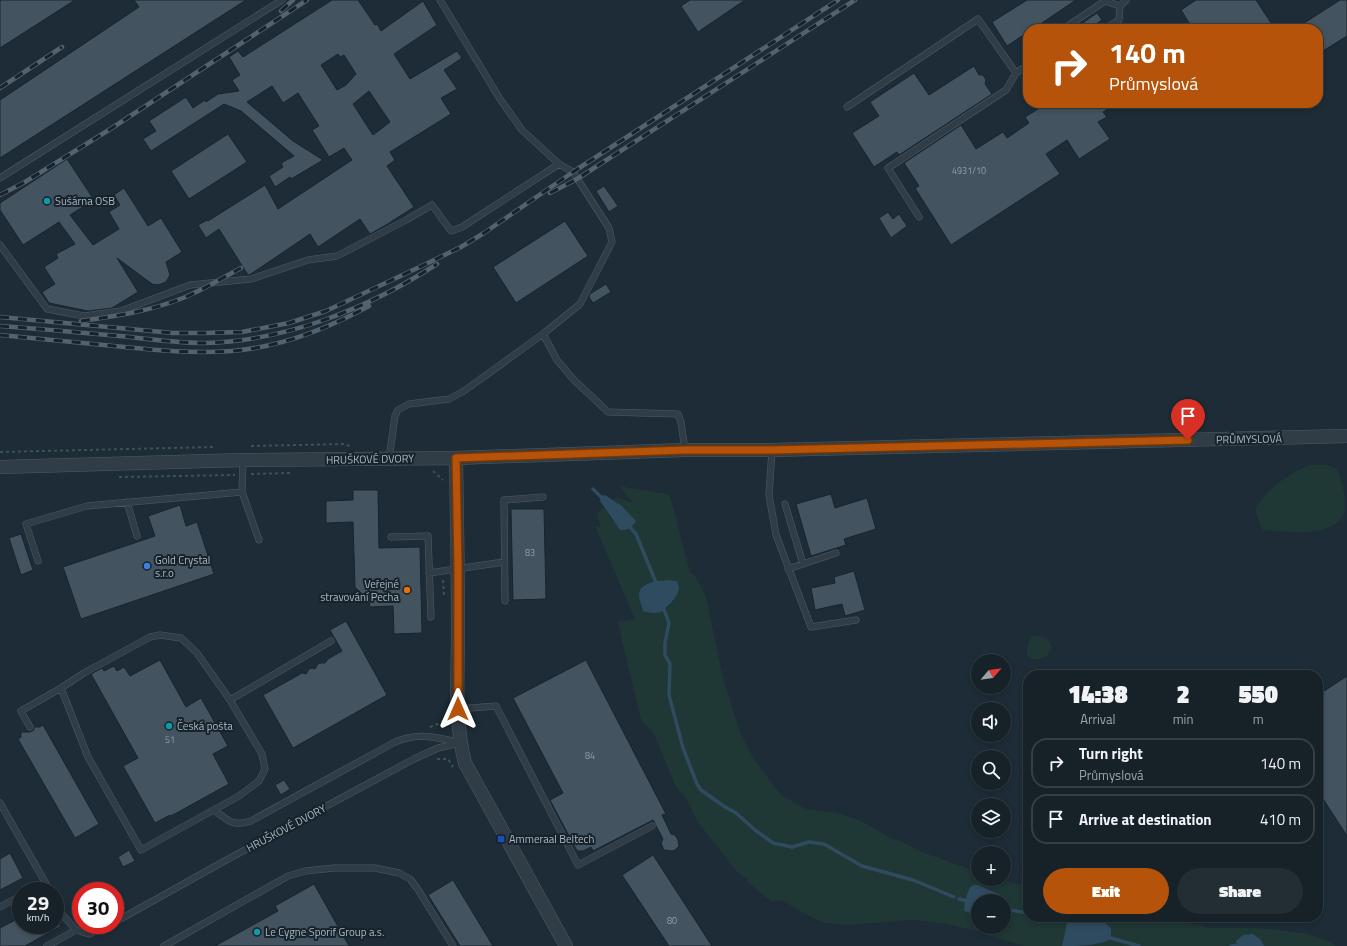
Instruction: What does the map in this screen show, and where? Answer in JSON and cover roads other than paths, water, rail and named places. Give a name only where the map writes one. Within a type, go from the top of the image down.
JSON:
[{"type":"street","name":"PRŮMYSLOVÁ","points":[[456,458],[685,450],[772,450],[1347,436]]},
{"type":"street","name":"HRUŠKOVÉ DVORY","points":[[0,467],[243,460],[456,458]]},
{"type":"street","points":[[456,458],[458,709],[460,743],[465,763],[566,946]]},
{"type":"lane","points":[[0,178],[282,0]]},
{"type":"lane","points":[[389,458],[395,416],[398,410],[409,404],[449,399],[464,391],[543,334],[580,304],[612,242],[609,228],[573,172],[559,164],[522,130],[500,99],[440,0]]},
{"type":"lane","points":[[1113,24],[1119,20],[1120,6],[1126,0]]},
{"type":"lane","points":[[1070,24],[1105,1],[1120,6]]},
{"type":"lane","points":[[847,106],[978,19],[1016,73]]},
{"type":"lane","points":[[920,217],[888,168],[1006,90],[1016,73],[1023,68]]},
{"type":"lane","points":[[0,244],[47,309],[84,316],[121,311],[190,285],[251,279],[308,260],[337,256],[432,205],[451,231],[462,227],[559,164]]},
{"type":"lane","points":[[543,334],[557,360],[574,380],[608,412],[678,414],[681,422],[685,450]]},
{"type":"lane","points":[[772,450],[769,495],[776,535],[811,627],[856,620]]},
{"type":"lane","points":[[243,460],[242,492],[259,540]]},
{"type":"lane","points":[[38,562],[26,524],[87,506],[242,492]]},
{"type":"lane","points":[[505,601],[504,500],[543,497]]},
{"type":"lane","points":[[127,502],[137,536]]},
{"type":"lane","points":[[784,504],[803,564]]},
{"type":"lane","points":[[391,537],[428,536],[431,617]]},
{"type":"lane","points":[[788,569],[836,553]]},
{"type":"lane","points":[[430,573],[504,562]]},
{"type":"lane","points":[[30,727],[21,711],[84,673],[150,637],[160,635],[181,638],[196,653],[230,700],[262,754],[265,769],[259,781],[239,796],[141,850],[88,757],[61,688]]},
{"type":"lane","points":[[230,700],[331,641]]},
{"type":"lane","points":[[458,709],[496,706],[578,865],[652,826]]},
{"type":"lane","name":"HRUŠKOVÉ DVORY","points":[[214,810],[233,824],[242,824],[251,821],[394,742],[407,737],[425,735],[460,743]]},
{"type":"lane","name":"HRUŠKOVÉ DVORY","points":[[124,917],[407,763],[433,750],[460,743]]},
{"type":"lane","points":[[0,803],[45,882]]},
{"type":"lane","points":[[164,946],[288,876],[305,871],[334,868],[375,868],[399,873],[410,879],[453,946]]},
{"type":"lane","points":[[0,908],[12,901]]},
{"type":"lane","points":[[64,916],[72,925]]},
{"type":"lane","points":[[47,946],[72,932]]},
{"type":"water","points":[[605,495],[622,506],[636,521],[631,527],[625,530],[620,530],[600,501],[601,496]]},
{"type":"water","points":[[668,580],[677,581],[679,588],[678,594],[670,604],[663,611],[658,613],[643,611],[639,599],[642,587],[650,583]]},
{"type":"water","points":[[980,886],[999,894],[971,894],[971,913],[964,911],[965,900],[970,887]]},
{"type":"water","points":[[1067,922],[1103,922],[1111,928],[1111,939],[1106,941],[1081,946],[1062,946]]},
{"type":"water","points":[[1253,934],[1261,940],[1264,946],[1237,946],[1236,941],[1243,935]]},
{"type":"waterway","points":[[593,489],[603,499]]},
{"type":"waterway","points":[[628,525],[636,534],[657,585]]},
{"type":"waterway","points":[[663,607],[669,623],[665,643],[665,655],[670,664],[669,695],[683,748],[697,784],[701,790],[736,813],[755,830],[773,843],[792,847],[809,842],[824,844],[862,866],[913,880],[954,897]]},
{"type":"waterway","points":[[959,899],[971,902]]},
{"type":"waterway","points":[[1011,910],[1023,912]]},
{"type":"waterway","points":[[1107,937],[1139,946]]},
{"type":"waterway","points":[[1231,946],[1240,945]]},
{"type":"railway","points":[[281,11],[293,0]]},
{"type":"railway","points":[[0,195],[25,182],[112,128],[307,0]]},
{"type":"railway","points":[[0,317],[173,333],[205,333],[242,332],[289,323],[326,311],[461,247],[573,172],[838,0]]},
{"type":"railway","points":[[550,193],[577,179],[855,0]]},
{"type":"railway","points":[[0,88],[62,47]]},
{"type":"railway","points":[[0,326],[168,341],[205,343],[236,341],[297,329],[355,308],[384,295],[437,264]]},
{"type":"railway","points":[[81,321],[133,312],[171,303],[198,291],[241,268]]},
{"type":"railway","points":[[0,335],[158,350],[188,352],[232,351],[268,346],[303,336],[337,322],[369,306]]},
{"type":"place","name":"Sušárna OSB","points":[[47,201]]},
{"type":"place","name":"Gold Crystal s.r.o","points":[[147,566]]},
{"type":"place","name":"Veřejné stravování Pecha","points":[[407,590]]},
{"type":"place","name":"Česká pošta","points":[[169,726]]},
{"type":"place","name":"Ammeraal Beltech","points":[[501,839]]},
{"type":"place","name":"Le Cygne Sporif Group a.s.","points":[[257,932]]}]
